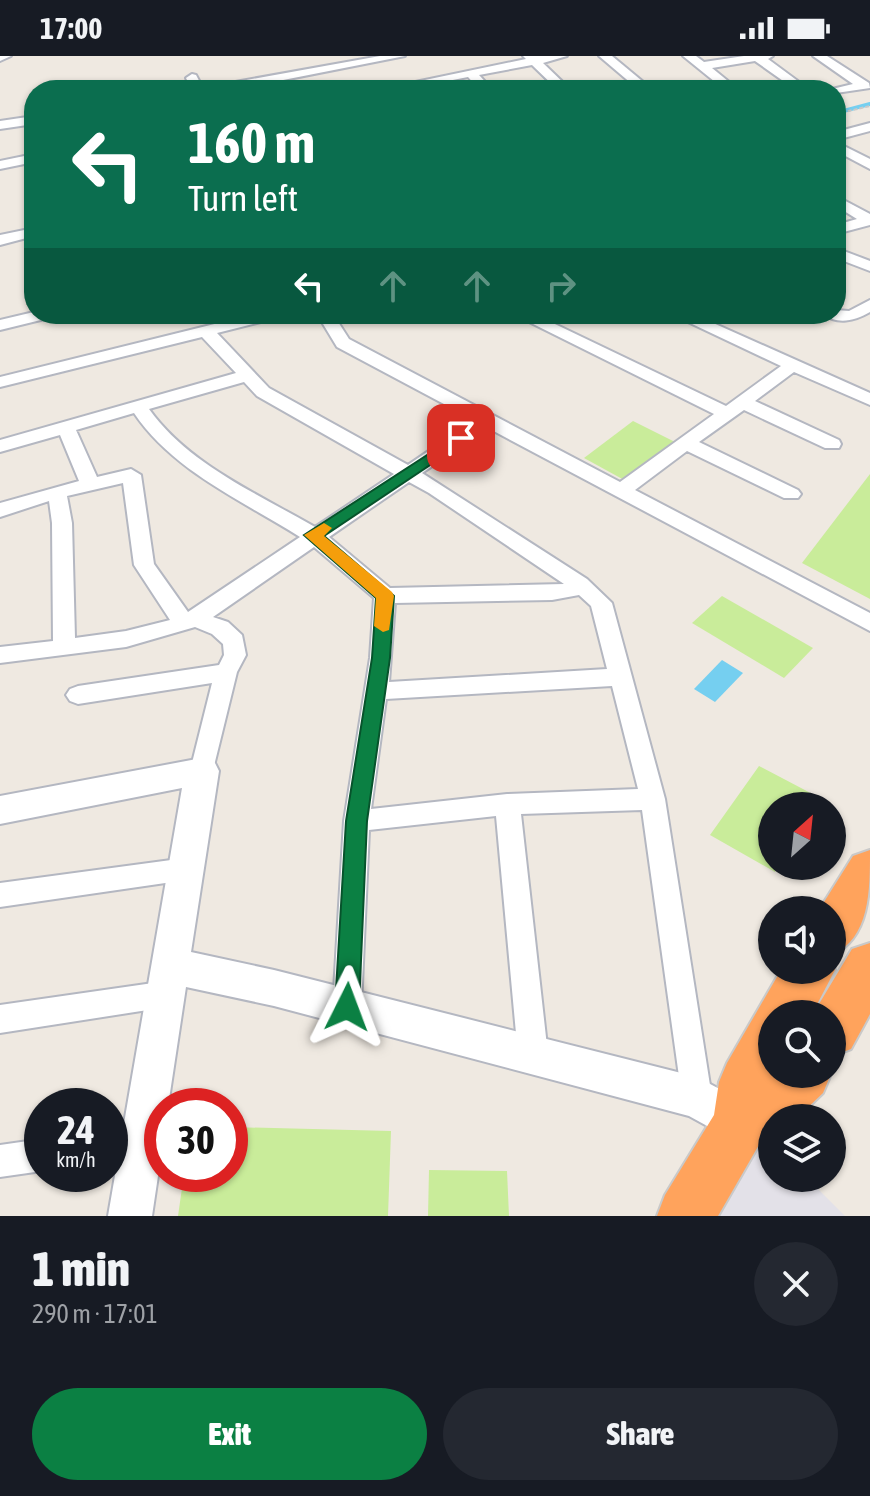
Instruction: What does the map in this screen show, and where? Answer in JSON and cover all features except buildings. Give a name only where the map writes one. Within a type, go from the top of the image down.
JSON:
[{"type":"highway","points":[[846,910],[870,871]]},
{"type":"highway","points":[[846,1007],[870,966]]},
{"type":"highway","points":[[686,1216],[718,1111],[746,1082],[758,1059]]},
{"type":"highway","points":[[718,1111],[782,1096],[790,1088]]},
{"type":"street","points":[[268,80],[399,56]]},
{"type":"street","points":[[434,80],[531,58],[561,56]]},
{"type":"street","points":[[605,56],[635,80]]},
{"type":"street","points":[[689,56],[720,80]]},
{"type":"street","points":[[819,56],[865,86],[846,88]]},
{"type":"street","points":[[702,66],[760,57],[791,80]]},
{"type":"street","points":[[531,58],[554,80]]},
{"type":"street","points":[[470,73],[477,80]]},
{"type":"street","points":[[0,125],[24,121]]},
{"type":"street","points":[[846,133],[870,127]]},
{"type":"street","points":[[846,152],[870,165]]},
{"type":"street","points":[[0,165],[24,160]]},
{"type":"street","points":[[846,206],[869,220]]},
{"type":"street","points":[[846,227],[869,220]]},
{"type":"street","points":[[0,240],[24,234]]},
{"type":"street","points":[[846,257],[870,266]]},
{"type":"street","points":[[846,315],[852,316],[870,305]]},
{"type":"street","points":[[0,325],[24,319]]},
{"type":"street","points":[[0,382],[234,324]]},
{"type":"street","points":[[331,324],[343,343],[870,623]]},
{"type":"street","points":[[544,324],[734,408],[832,444]]},
{"type":"street","points":[[701,324],[870,400]]},
{"type":"street","points":[[0,1019],[170,980],[347,1007],[533,1055],[718,1111],[653,799],[601,603],[580,584],[408,473],[263,392],[206,331]]},
{"type":"street","points":[[621,490],[792,366]]},
{"type":"street","points":[[0,446],[248,375]]},
{"type":"street","points":[[141,410],[148,426],[169,446],[313,535],[385,596],[552,593],[569,591],[580,584]]},
{"type":"street","points":[[0,655],[148,635],[190,621],[487,420]]},
{"type":"street","points":[[68,432],[90,484]]},
{"type":"street","points":[[686,443],[791,494]]},
{"type":"street","points":[[0,510],[57,492],[131,475],[144,565],[190,621],[220,628],[234,641],[235,655],[226,672],[202,771],[170,980],[128,1135]]},
{"type":"street","points":[[57,492],[62,523],[64,645]]},
{"type":"street","points":[[347,1007],[357,821],[376,691],[385,596]]},
{"type":"street","points":[[78,695],[226,672]]},
{"type":"street","points":[[376,691],[621,677]]},
{"type":"street","points":[[0,810],[202,771]]},
{"type":"street","points":[[357,821],[507,804],[653,799]]},
{"type":"street","points":[[507,804],[533,1055]]},
{"type":"street","points":[[0,895],[186,869]]},
{"type":"street","points":[[0,1161],[24,1158]]},
{"type":"street","points":[[128,1179],[130,1216]]},
{"type":"path","points":[[846,112],[870,106]]},
{"type":"shaded area","points":[[758,1135],[758,1192],[821,1192],[845,1216],[710,1216]]},
{"type":"green space","points":[[633,421],[675,442],[626,481],[584,458]]},
{"type":"green space","points":[[870,474],[870,599],[802,563]]},
{"type":"green space","points":[[722,596],[813,648],[784,678],[692,623]]},
{"type":"green space","points":[[759,766],[809,792],[758,792],[758,862],[710,835]]},
{"type":"green space","points":[[248,1127],[391,1131],[388,1216],[178,1216],[181,1192],[248,1192]]},
{"type":"green space","points":[[429,1170],[507,1171],[509,1216],[428,1216]]},
{"type":"water","points":[[722,660],[743,673],[715,702],[694,689]]},
{"type":"waterway","points":[[540,72],[548,80]]},
{"type":"waterway","points":[[846,110],[870,104]]},
{"type":"slow traffic","points":[[324,528],[313,535],[385,596],[383,626]]},
{"type":"route","points":[[347,1007],[357,821],[381,658],[385,596],[313,535],[461,438]]}]
